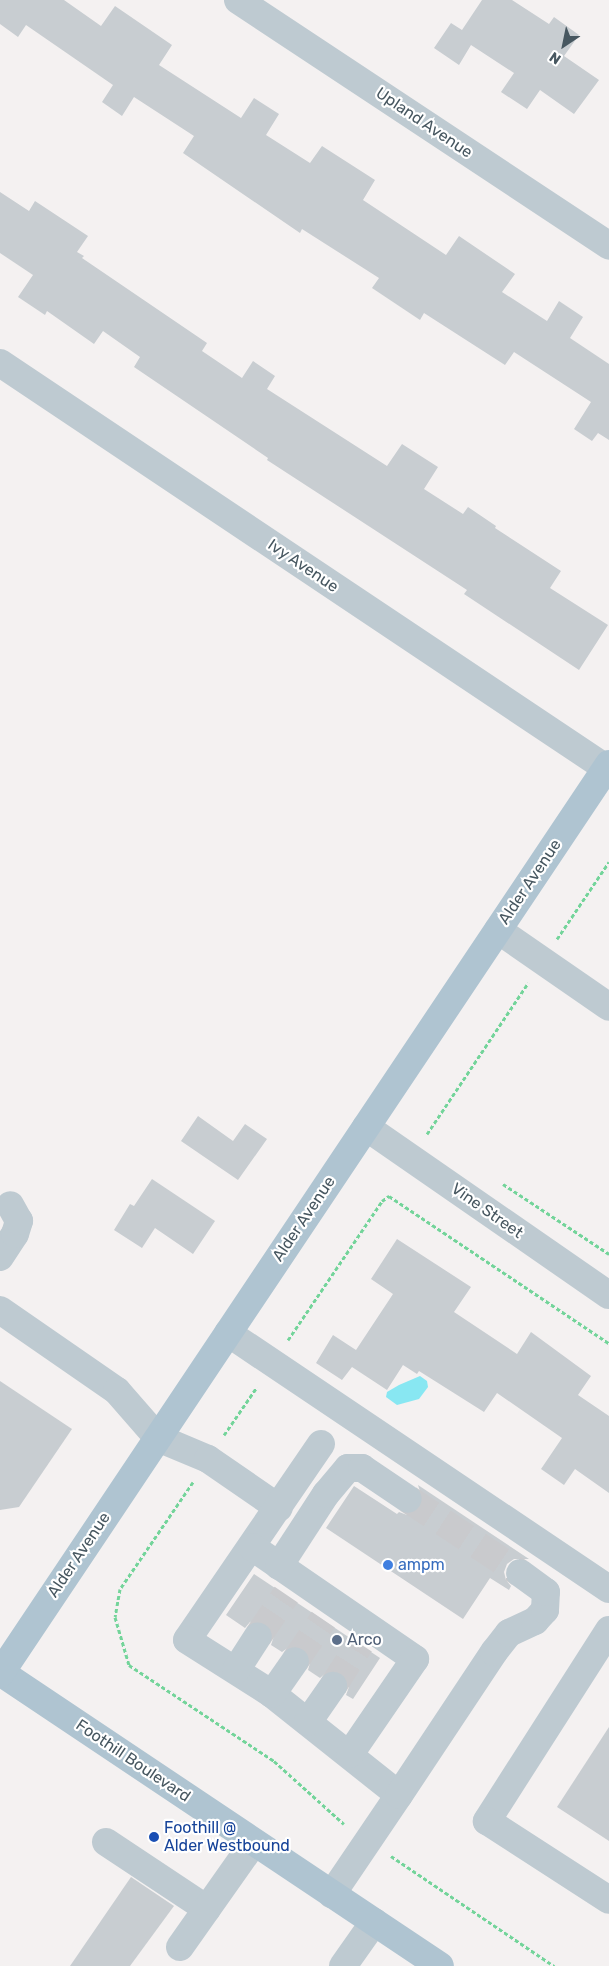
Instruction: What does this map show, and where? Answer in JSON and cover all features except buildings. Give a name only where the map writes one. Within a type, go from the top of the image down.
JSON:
[{"type":"main road","name":"Alder Avenue","points":[[0,1673],[608,766]]},
{"type":"main road","name":"Foothill Boulevard","points":[[0,1673],[440,1966]]},
{"type":"street","name":"Upland Avenue","points":[[238,0],[609,246]]},
{"type":"street","name":"Ivy Avenue","points":[[0,363],[608,766]]},
{"type":"street","points":[[498,930],[609,1007]]},
{"type":"street","name":"Vine Street","points":[[366,1127],[609,1295]]},
{"type":"street","points":[[0,1257],[14,1234],[19,1220],[10,1205]]},
{"type":"street","points":[[0,1310],[117,1391],[158,1438],[208,1459],[279,1508]]},
{"type":"street","points":[[228,1333],[609,1589]]},
{"type":"street","points":[[321,1444],[187,1640],[272,1694],[350,1754],[399,1795]]},
{"type":"street","points":[[287,1580],[326,1494],[348,1468],[362,1468],[408,1499]]},
{"type":"street","points":[[252,1547],[287,1580],[328,1611],[366,1637],[415,1659],[350,1754]]},
{"type":"street","points":[[332,1894],[494,1652],[509,1633],[535,1621],[545,1610],[546,1592],[520,1573]]},
{"type":"street","points":[[609,1630],[487,1820],[609,1900]]},
{"type":"street","points":[[236,1670],[258,1636]]},
{"type":"street","points":[[272,1694],[295,1661]]},
{"type":"street","points":[[308,1722],[333,1686]]},
{"type":"street","points":[[106,1842],[207,1909]]},
{"type":"street","points":[[180,1947],[254,1842]]},
{"type":"street","points":[[343,1966],[374,1922]]},
{"type":"path","points":[[435,1139],[427,1134],[609,862]]},
{"type":"path","points":[[501,1183],[609,1254]]},
{"type":"water","points":[[420,1376],[427,1381],[428,1387],[419,1399],[397,1405],[386,1397],[387,1392]]},
{"type":"tunnel","points":[[408,1499],[520,1573]]},
{"type":"tunnel","points":[[258,1636],[286,1595]]},
{"type":"tunnel","points":[[295,1661],[323,1620]]},
{"type":"tunnel","points":[[333,1686],[360,1644]]},
{"type":"place","name":"ampm","points":[[388,1565]]},
{"type":"place","name":"Arco","points":[[337,1640]]},
{"type":"place","name":"Foothill @ Alder Westbound","points":[[154,1837]]}]
